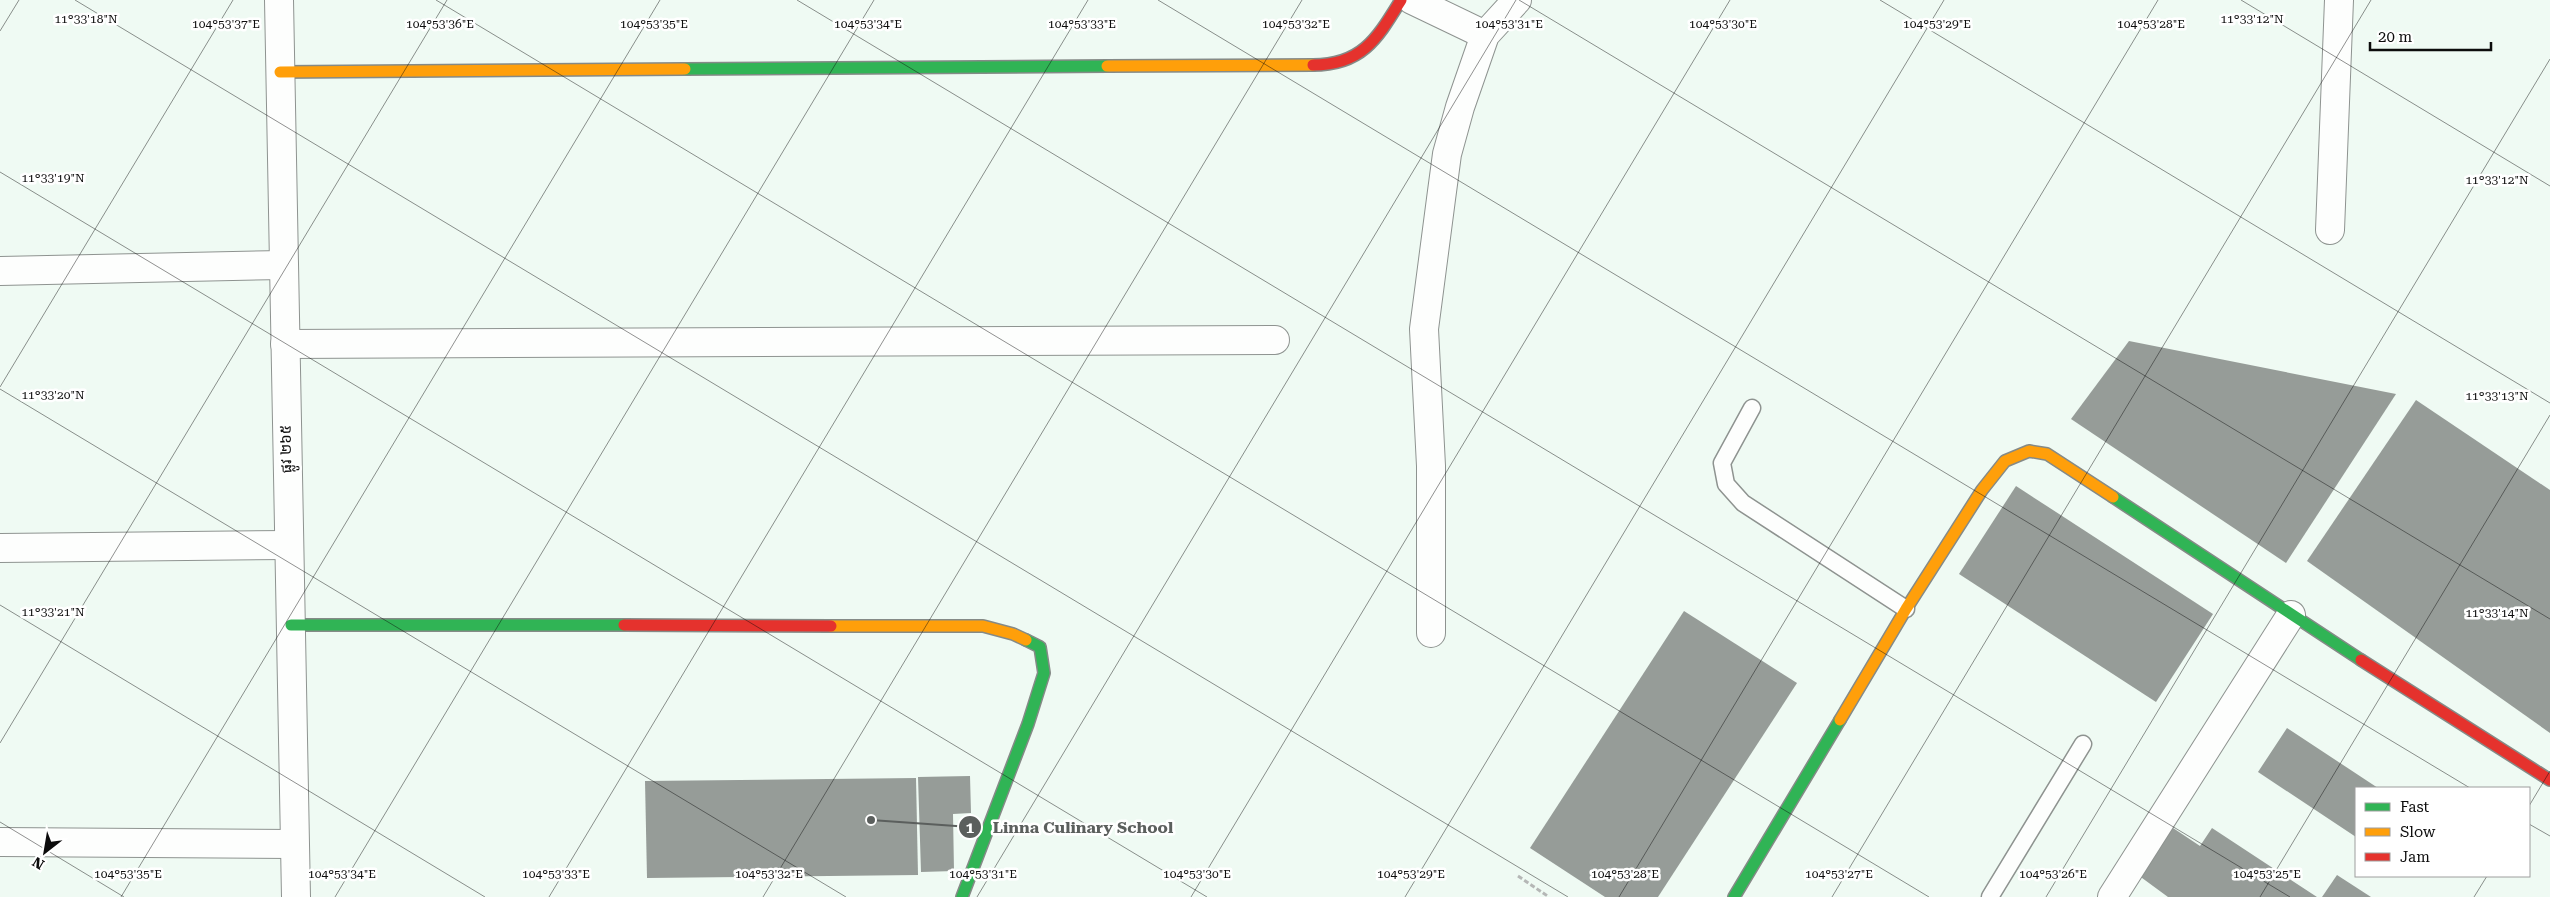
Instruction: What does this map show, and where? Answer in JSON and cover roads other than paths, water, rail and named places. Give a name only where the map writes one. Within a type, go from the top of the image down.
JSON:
[{"type":"street","name":"ផ្លូវ ២៦៥","points":[[279,0],[288,545],[292,625],[293,844],[296,897]]},
{"type":"street","points":[[280,72],[1319,65],[1351,59],[1378,37],[1402,0]]},
{"type":"street","points":[[1412,0],[1486,34]]},
{"type":"street","points":[[1431,633],[1431,466],[1424,329],[1447,154],[1460,107],[1486,34],[1517,0]]},
{"type":"street","points":[[2330,230],[2339,0]]},
{"type":"street","points":[[0,271],[283,265]]},
{"type":"street","points":[[284,344],[1275,340]]},
{"type":"street","points":[[1734,897],[1906,609],[1982,490],[2005,462],[2028,451],[2047,454],[2291,615],[2550,780]]},
{"type":"street","points":[[0,548],[288,545]]},
{"type":"street","points":[[2112,897],[2291,615]]},
{"type":"street","points":[[292,625],[982,626],[1013,634],[1040,647],[1044,673],[1028,724],[962,897]]},
{"type":"street","points":[[0,842],[293,844]]},
{"type":"lane","points":[[1752,408],[1722,463],[1726,484],[1743,503],[1906,609]]},
{"type":"lane","points":[[1990,897],[2083,744]]},
{"type":"place","name":"Linna Culinary School","points":[[871,820]]}]
